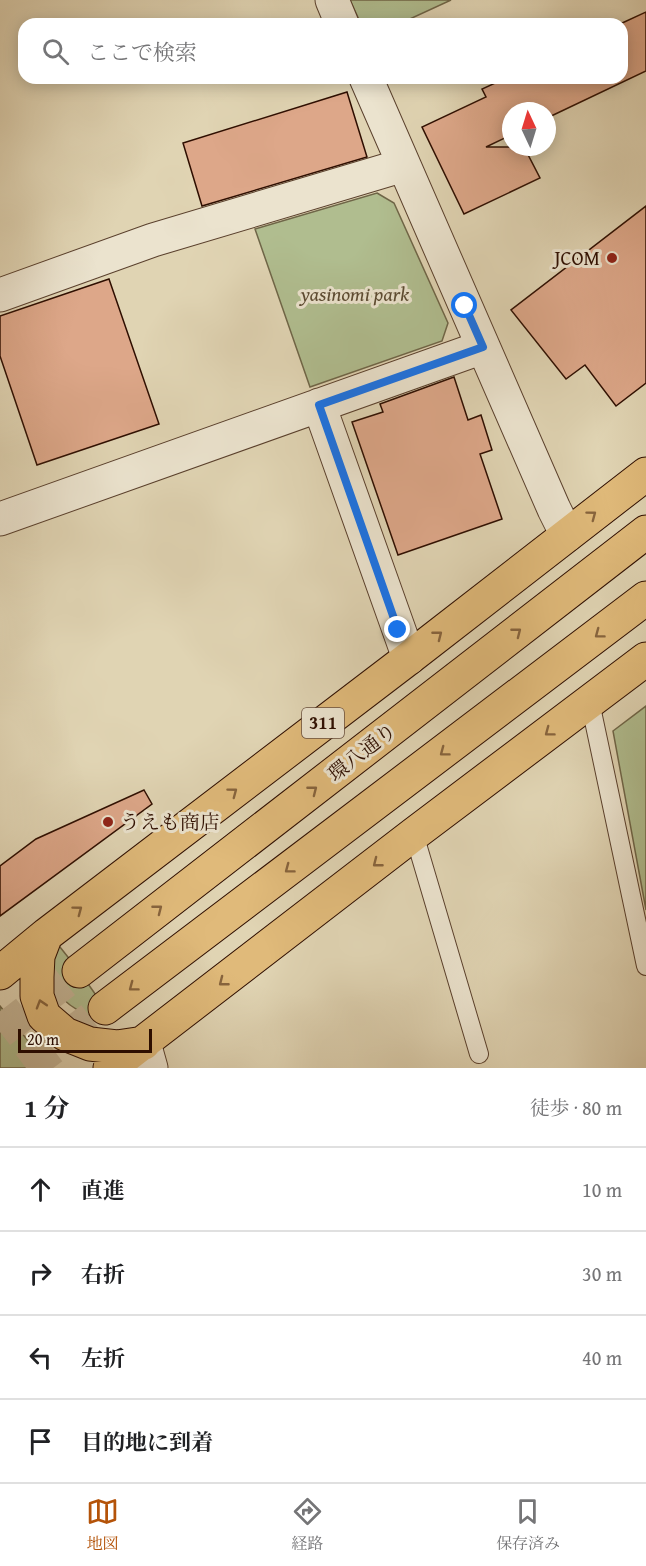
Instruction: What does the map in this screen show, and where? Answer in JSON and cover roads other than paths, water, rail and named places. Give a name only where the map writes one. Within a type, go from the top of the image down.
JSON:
[{"type":"main road","name":"311","points":[[0,973],[46,934],[409,658],[646,474]]},
{"type":"main road","name":"環八通り","points":[[79,971],[646,532]]},
{"type":"main road","points":[[105,1008],[646,598]]},
{"type":"main road","points":[[110,1068],[148,1055],[414,834],[646,659]]},
{"type":"main road","points":[[46,934],[38,956],[37,977],[38,996],[44,1016],[65,1034],[90,1044],[117,1047],[148,1055]]},
{"type":"street","points":[[332,0],[340,18]]},
{"type":"street","points":[[369,84],[567,535]]},
{"type":"street","points":[[0,295],[153,240],[404,165]]},
{"type":"street","points":[[0,519],[483,347]]},
{"type":"street","points":[[319,405],[409,658]]},
{"type":"lane","points":[[590,702],[646,966]]},
{"type":"lane","points":[[414,834],[479,1054]]},
{"type":"tunnel","points":[[0,1032],[79,971]]},
{"type":"tunnel","points":[[26,1068],[105,1008]]},
{"type":"place","name":"JCOM","points":[[612,258]]},
{"type":"place","name":"うえも商店","points":[[108,822]]},
{"type":"park label","name":"yasinomi park","points":[[355,294]]}]
